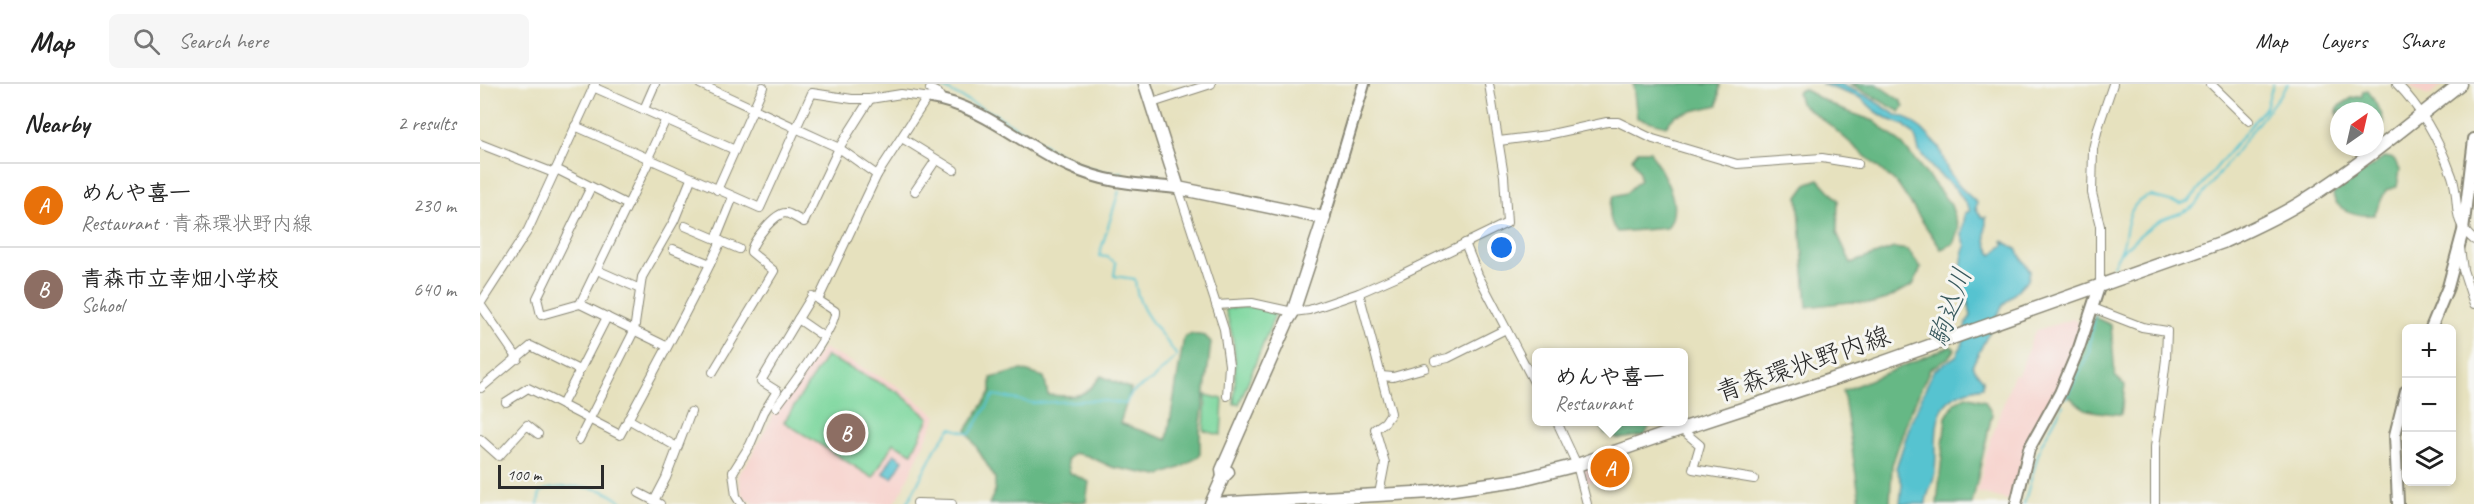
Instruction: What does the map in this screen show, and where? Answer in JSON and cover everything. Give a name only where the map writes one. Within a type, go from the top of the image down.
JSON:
[{"type":"main road","points":[[1145,84],[1178,188],[1324,218],[1292,321],[1249,426],[1212,504]]},
{"type":"main road","name":"青森環状野内線","points":[[1212,504],[1362,500],[1379,494],[1432,492],[1502,483],[1577,465],[1870,367],[2223,242],[2283,213],[2340,177],[2460,84]]},
{"type":"street","points":[[644,109],[655,84]]},
{"type":"street","points":[[700,84],[839,148],[877,175]]},
{"type":"street","points":[[1152,103],[1211,84]]},
{"type":"street","points":[[1324,218],[1364,84]]},
{"type":"street","points":[[1216,305],[1255,303],[1293,314],[1309,310],[1359,293],[1508,223],[1499,141],[1489,84]]},
{"type":"street","points":[[2211,84],[2248,121]]},
{"type":"street","points":[[2397,84],[2421,114],[2443,153],[2453,179],[2458,219],[2463,231],[2474,240]]},
{"type":"street","points":[[518,359],[480,304],[528,230],[594,86],[735,150]]},
{"type":"street","points":[[2016,504],[2030,449],[2060,393],[2100,284],[2100,226],[2092,193],[2093,149],[2110,86]]},
{"type":"street","points":[[717,190],[763,87]]},
{"type":"street","points":[[575,126],[760,208],[812,93],[852,99],[870,99],[901,94],[933,96],[978,113],[1059,161],[1086,174],[1131,185],[1178,188],[1224,329],[1229,365],[1227,396]]},
{"type":"street","points":[[776,407],[824,337],[836,315],[835,311],[818,300],[877,175],[933,96]]},
{"type":"street","points":[[712,372],[774,271],[751,252],[752,247],[772,221],[782,214],[788,214],[804,222],[839,148],[870,99]]},
{"type":"street","points":[[580,304],[666,119]]},
{"type":"street","points":[[1499,141],[1618,122],[1653,139],[1737,164],[1822,158],[1858,164]]},
{"type":"street","points":[[902,138],[954,171]]},
{"type":"street","points":[[2433,324],[2448,287],[2463,231],[2471,191],[2474,139]]},
{"type":"street","points":[[480,144],[555,171],[628,205]]},
{"type":"street","points":[[915,191],[936,159]]},
{"type":"street","points":[[579,440],[634,331],[642,277],[674,221],[691,179]]},
{"type":"street","points":[[591,187],[537,298],[541,315],[580,304],[666,346]]},
{"type":"street","points":[[506,402],[528,388],[620,435],[666,346],[698,292],[733,197]]},
{"type":"street","points":[[685,226],[739,249]]},
{"type":"street","points":[[1465,243],[1478,275],[1532,378]]},
{"type":"street","points":[[2460,244],[2463,270],[2474,304]]},
{"type":"street","points":[[673,249],[710,264]]},
{"type":"street","points":[[597,270],[640,290]]},
{"type":"street","points":[[1359,293],[1391,413],[1385,422],[1374,429],[1385,463],[1379,494]]},
{"type":"street","points":[[741,504],[736,496],[733,472],[750,445],[764,412],[777,392],[761,381],[812,296]]},
{"type":"street","points":[[2092,308],[2142,327],[2167,331],[2166,359],[2155,447],[2155,504]]},
{"type":"street","points":[[562,405],[607,317]]},
{"type":"street","points":[[798,319],[824,337]]},
{"type":"street","points":[[1434,361],[1448,358],[1506,329]]},
{"type":"street","points":[[482,388],[531,346],[579,370]]},
{"type":"street","points":[[1381,376],[1393,377],[1425,368]]},
{"type":"street","points":[[2398,504],[2395,435],[2402,407]]},
{"type":"street","points":[[639,493],[657,502],[676,447],[692,411]]},
{"type":"street","points":[[628,419],[676,447]]},
{"type":"street","points":[[480,439],[499,456],[527,424],[538,434]]},
{"type":"street","points":[[1559,426],[1577,465],[1587,504]]},
{"type":"street","points":[[1681,429],[1700,445],[1693,469],[1754,479]]},
{"type":"street","points":[[918,503],[952,504]]},
{"type":"shaded area","points":[[2411,84],[2444,84],[2430,95],[2425,95],[2410,86]]},
{"type":"shaded area","points":[[2073,319],[2082,325],[2062,380],[2034,427],[2021,461],[2012,501],[1977,492],[1987,450],[2014,374],[2019,375],[2033,335],[2037,330]]},
{"type":"shaded area","points":[[823,348],[896,385],[937,416],[900,495],[893,504],[755,504],[745,498],[741,492],[738,474],[747,463],[773,416]]},
{"type":"shaded area","points":[[1618,455],[1620,460],[1615,478],[1585,482],[1581,469]]},
{"type":"green space","points":[[1633,84],[1720,84],[1718,105],[1676,115],[1666,126],[1637,118]]},
{"type":"green space","points":[[1851,84],[1876,84],[1901,101],[1904,106],[1900,112]]},
{"type":"green space","points":[[1803,89],[1840,109],[1874,121],[1903,145],[1951,205],[1959,229],[1953,244],[1941,249],[1898,185],[1830,125],[1800,103],[1797,92]]},
{"type":"green space","points":[[2368,90],[2375,102],[2346,102],[2362,96],[2363,91]]},
{"type":"green space","points":[[1638,151],[1650,151],[1670,189],[1674,209],[1672,219],[1667,228],[1617,232],[1610,215],[1611,206],[1614,196],[1626,193],[1640,180],[1639,171],[1632,158]]},
{"type":"green space","points":[[2385,157],[2394,159],[2400,170],[2397,187],[2386,190],[2374,215],[2355,214],[2338,205],[2333,194]]},
{"type":"green space","points":[[1819,179],[1838,200],[1837,233],[1851,263],[1894,248],[1908,250],[1921,268],[1913,285],[1887,299],[1873,303],[1849,302],[1807,307],[1798,197],[1808,183]]},
{"type":"green space","points":[[1253,306],[1276,312],[1239,404],[1234,404],[1235,356],[1225,309]]},
{"type":"green space","points":[[2094,317],[2111,325],[2115,376],[2125,385],[2121,414],[2088,410],[2065,394]]},
{"type":"green space","points":[[1192,334],[1205,336],[1211,342],[1200,431],[1200,455],[1182,467],[1158,476],[1112,467],[1088,456],[1074,453],[1067,460],[1070,473],[1089,482],[1086,502],[989,504],[995,491],[995,478],[966,430],[991,392],[991,378],[1022,370],[1044,377],[1048,395],[1073,396],[1084,393],[1101,376],[1131,389],[1120,423],[1167,440],[1184,337]]},
{"type":"green space","points":[[1951,346],[1955,349],[1948,358],[1930,369],[1909,415],[1892,465],[1890,504],[1854,504],[1860,501],[1843,391]]},
{"type":"green space","points":[[826,356],[898,392],[929,418],[912,453],[893,443],[873,478],[784,422]]},
{"type":"green space","points":[[1206,395],[1223,399],[1221,435],[1204,431]]},
{"type":"green space","points":[[1966,396],[1985,401],[1992,414],[1972,504],[1937,504],[1946,417],[1955,402]]},
{"type":"green space","points":[[1601,426],[1650,426],[1645,435],[1619,439],[1604,433]]},
{"type":"water","points":[[1821,84],[1840,84],[1867,96],[1922,129],[1939,147],[1947,169],[1959,186],[1977,203],[1976,209],[1982,217],[1986,217],[1986,241],[1992,255],[2005,244],[2002,240],[2016,249],[2030,271],[2028,280],[2003,305],[1972,366],[1983,380],[1983,387],[1965,391],[1952,398],[1939,417],[1935,472],[1926,504],[1900,504],[1902,483],[1896,468],[1911,422],[1933,371],[1956,356],[1963,343],[1966,323],[1971,316],[1961,273],[1966,246],[1962,236],[1965,213],[1970,211],[1956,189],[1934,170],[1919,151],[1915,136],[1904,125],[1875,111],[1861,98]]},
{"type":"water","points":[[894,454],[903,460],[892,478],[883,473]]},
{"type":"waterway","points":[[938,84],[998,116],[1058,154],[1092,169],[1108,173],[1122,172],[1121,177]]},
{"type":"waterway","points":[[2113,266],[2123,245],[2130,215],[2137,203],[2151,196],[2181,204],[2189,201],[2266,107],[2273,84]]},
{"type":"waterway","points":[[2121,252],[2155,223],[2195,205],[2288,84]]},
{"type":"waterway","points":[[907,504],[936,448],[951,428],[970,434],[994,395],[1033,403],[1098,400],[1126,404],[1134,391],[1153,379],[1177,356],[1150,320],[1140,302],[1135,279],[1114,276],[1116,263],[1107,257],[1099,256],[1119,191]]},
{"type":"waterway","points":[[2066,398],[2089,353],[2096,315]]},
{"type":"waterway","points":[[2024,504],[2041,445],[2063,405]]},
{"type":"waterway","points":[[538,504],[540,492],[553,488],[570,487],[603,491],[625,504]]},
{"type":"place","name":"青森市立幸畑小学校","points":[[846,433]]},
{"type":"place","name":"めんや喜一","points":[[1610,468]]},
{"type":"water label","name":"駒込川","points":[[1950,307]]}]
